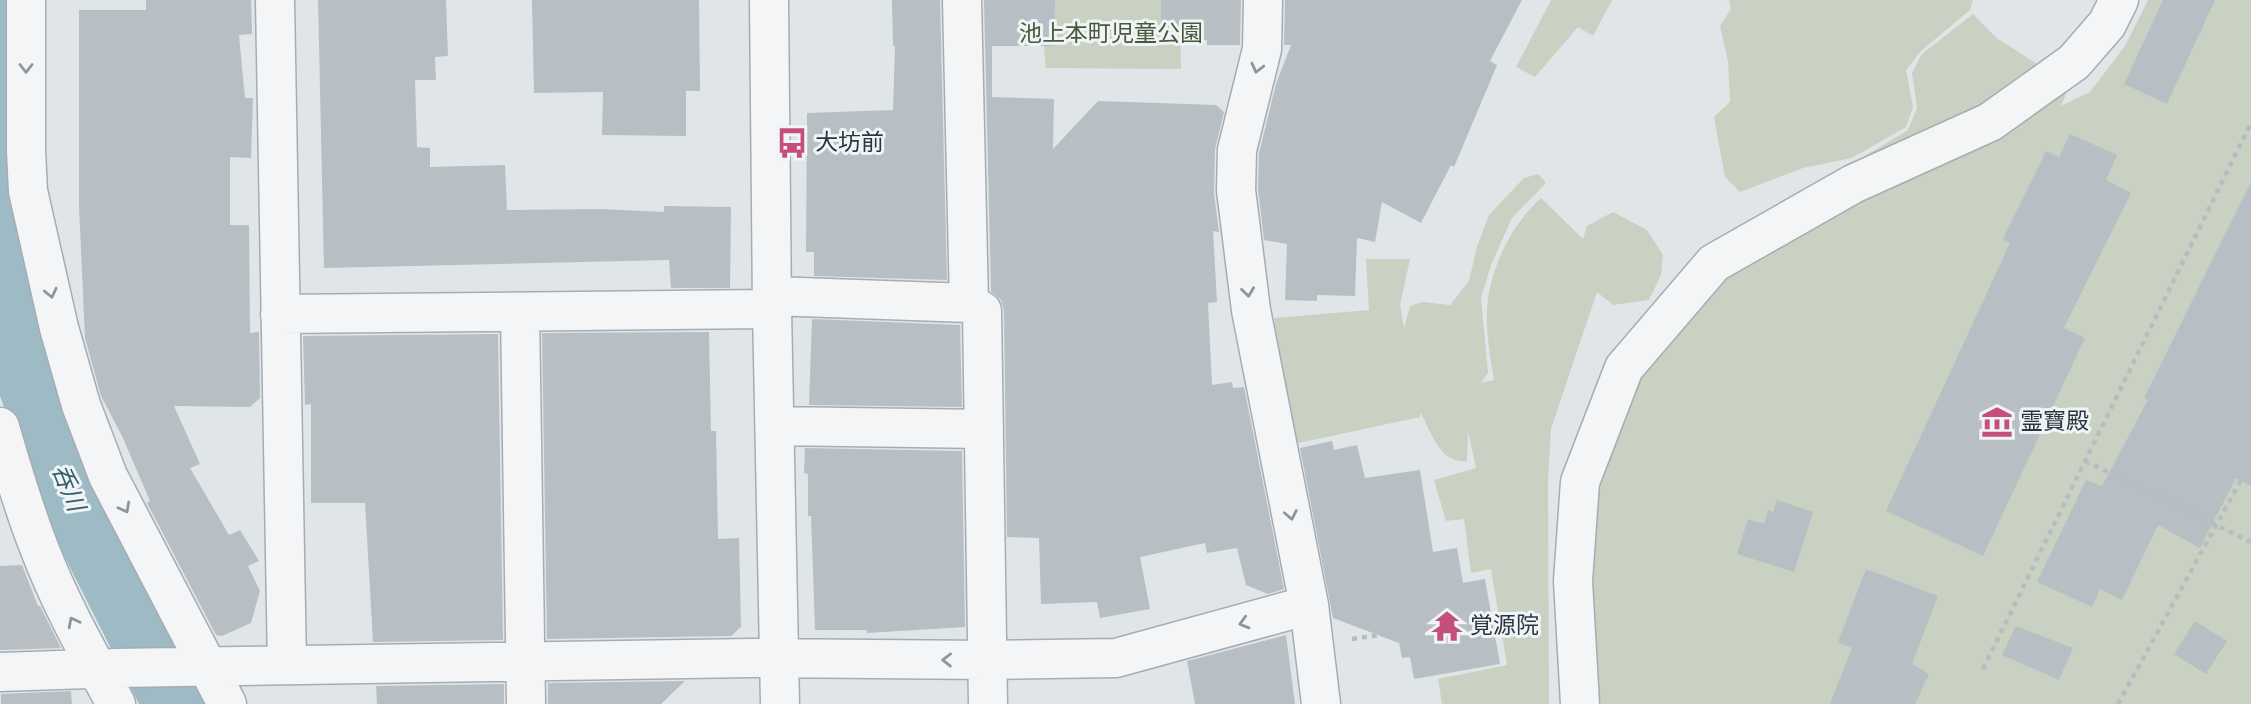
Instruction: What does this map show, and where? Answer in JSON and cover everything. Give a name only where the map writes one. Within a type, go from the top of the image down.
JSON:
[{"type":"street","points":[[26,0],[28,191],[59,328],[81,405],[108,475],[203,666],[227,704]]},
{"type":"street","points":[[275,0],[287,665]]},
{"type":"street","points":[[769,0],[780,704]]},
{"type":"street","points":[[962,0],[970,303]]},
{"type":"street","points":[[1263,0],[1262,49],[1237,149],[1236,190],[1251,310],[1309,604],[1321,704]]},
{"type":"street","points":[[1580,704],[1573,581],[1580,482],[1623,368],[1714,262],[1853,184],[1990,122],[2074,62],[2107,24],[2119,0]]},
{"type":"street","points":[[280,314],[520,312],[772,303],[970,303],[982,311],[988,704]]},
{"type":"street","points":[[520,312],[526,704]]},
{"type":"street","points":[[775,426],[984,429]]},
{"type":"street","points":[[0,427],[18,491],[40,553],[110,680]]},
{"type":"street","points":[[0,672],[110,680],[203,666],[780,658],[1116,658],[1309,604]]},
{"type":"path","points":[[1983,669],[2251,123]]},
{"type":"path","points":[[2085,461],[2251,541]]},
{"type":"path","points":[[2118,704],[2241,480]]},
{"type":"path","points":[[1351,639],[1385,634]]},
{"type":"green space","name":"池上本町児童公園","points":[[1039,0],[1179,0],[1181,69],[1046,68]]},
{"type":"green space","points":[[1551,0],[1612,0],[1593,36],[1578,27],[1535,77],[1516,67]]},
{"type":"green space","points":[[1729,0],[1973,0],[1970,10],[1921,51],[1906,70],[1913,107],[1906,127],[1852,158],[1803,168],[1740,192],[1725,177],[1714,117],[1730,102],[1728,61],[1720,26],[1731,9]]},
{"type":"green space","points":[[2148,0],[2251,0],[2251,704],[1593,704],[1573,481],[1637,329],[1845,205],[1865,156],[1908,130],[1917,108],[1912,73],[1922,54],[1973,14],[1998,39],[2070,85],[2061,106],[2090,92],[2125,46]]},
{"type":"green space","points":[[1538,174],[1546,183],[1512,218],[1491,265],[1481,298],[1488,373],[1481,383],[1494,380],[1487,318],[1492,278],[1512,234],[1541,198],[1583,239],[1587,226],[1613,212],[1647,230],[1663,255],[1661,275],[1649,300],[1613,305],[1597,292],[1551,429],[1548,480],[1549,704],[1442,704],[1438,679],[1507,665],[1491,569],[1471,573],[1464,519],[1446,521],[1434,480],[1476,468],[1468,431],[1467,461],[1457,461],[1443,452],[1420,412],[1420,417],[1294,444],[1274,318],[1369,310],[1366,259],[1410,259],[1400,305],[1404,328],[1410,306],[1423,302],[1450,305],[1469,281],[1477,247],[1489,215],[1524,178]]},
{"type":"water","name":"呑川","points":[[0,0],[8,0],[6,104],[19,218],[212,704],[139,704],[43,514],[0,396]]},
{"type":"building","points":[[146,0],[251,0],[252,34],[239,35],[245,98],[253,98],[251,158],[230,157],[230,225],[249,225],[250,333],[259,332],[260,398],[250,407],[174,406],[200,464],[190,468],[229,535],[240,530],[259,561],[248,566],[260,591],[251,623],[222,636],[216,635],[147,503],[150,501],[122,436],[101,396],[85,338],[79,206],[79,10],[146,10]]},
{"type":"building","points":[[318,0],[446,0],[448,56],[435,57],[436,80],[415,80],[417,147],[430,148],[430,167],[505,165],[507,210],[600,209],[664,212],[664,206],[731,207],[730,288],[671,288],[669,260],[324,268]]},
{"type":"building","points":[[532,0],[699,0],[700,91],[686,91],[686,136],[602,135],[603,92],[534,93]]},
{"type":"building","points":[[892,0],[940,0],[947,280],[814,276],[814,252],[806,252],[807,113],[893,110],[895,46]]},
{"type":"building","points":[[984,0],[1055,0],[1054,46],[992,46],[992,97],[1054,99],[1053,149],[1098,101],[1216,105],[1224,112],[1215,149],[1214,193],[1219,232],[1213,231],[1217,302],[1208,303],[1212,385],[1232,382],[1233,388],[1244,387],[1284,589],[1268,594],[1246,585],[1237,548],[1207,553],[1205,543],[1140,557],[1150,609],[1100,618],[1097,602],[1041,604],[1039,538],[1007,537],[1004,311],[1001,300],[991,291]]},
{"type":"building","points":[[1161,0],[1241,0],[1240,45],[1207,45],[1207,40],[1161,41]]},
{"type":"building","points":[[1285,0],[1522,0],[1490,61],[1497,65],[1454,167],[1451,165],[1421,223],[1382,202],[1375,242],[1357,238],[1355,296],[1317,295],[1317,301],[1285,300],[1287,244],[1264,240],[1258,189],[1259,153],[1276,84],[1291,45],[1284,45]]},
{"type":"building","points":[[2163,0],[2215,0],[2167,104],[2124,84]]},
{"type":"building","points":[[2070,134],[2117,155],[2106,180],[2131,193],[2064,328],[2085,338],[1983,556],[1886,511],[2010,243],[2003,239],[2046,151],[2059,157]]},
{"type":"building","points":[[2251,182],[2251,486],[2236,478],[2200,548],[2158,525],[2122,600],[2100,589],[2092,607],[2037,582],[2086,480],[2102,486],[2148,400],[2144,398]]},
{"type":"building","points":[[812,319],[960,325],[962,407],[809,405]]},
{"type":"building","points":[[709,332],[711,431],[716,431],[718,539],[739,538],[741,627],[731,636],[547,639],[542,333]]},
{"type":"building","points":[[498,334],[503,640],[373,642],[365,503],[311,503],[311,404],[305,405],[303,336]]},
{"type":"building","points":[[1332,441],[1334,450],[1357,445],[1365,478],[1420,470],[1433,552],[1457,548],[1463,583],[1485,579],[1500,664],[1414,679],[1410,657],[1402,658],[1399,643],[1333,618],[1300,448]]},
{"type":"building","points":[[805,448],[962,451],[965,627],[867,633],[867,630],[815,630],[811,516],[808,516],[808,474],[804,473]]},
{"type":"building","points":[[1777,500],[1813,512],[1794,572],[1737,554],[1748,519],[1764,524],[1768,510],[1773,512]]},
{"type":"building","points":[[22,565],[38,606],[61,648],[0,650],[0,566]]},
{"type":"building","points":[[1866,569],[1938,596],[1912,664],[1929,674],[1915,704],[1830,704],[1852,648],[1838,642]]},
{"type":"building","points":[[2195,621],[2227,641],[2206,674],[2174,654]]},
{"type":"building","points":[[2016,626],[2073,648],[2059,680],[2002,655]]},
{"type":"building","points":[[1286,635],[1295,704],[1195,704],[1187,661]]},
{"type":"building","points":[[685,681],[661,704],[548,704],[548,683]]},
{"type":"building","points":[[504,684],[504,704],[377,704],[376,686]]},
{"type":"building","points":[[71,691],[72,704],[1,704],[1,694]]},
{"type":"place","name":"大坊前","points":[[792,143]]},
{"type":"place","name":"霊寶殿","points":[[1997,422]]},
{"type":"place","name":"覚源院","points":[[1447,626]]}]
